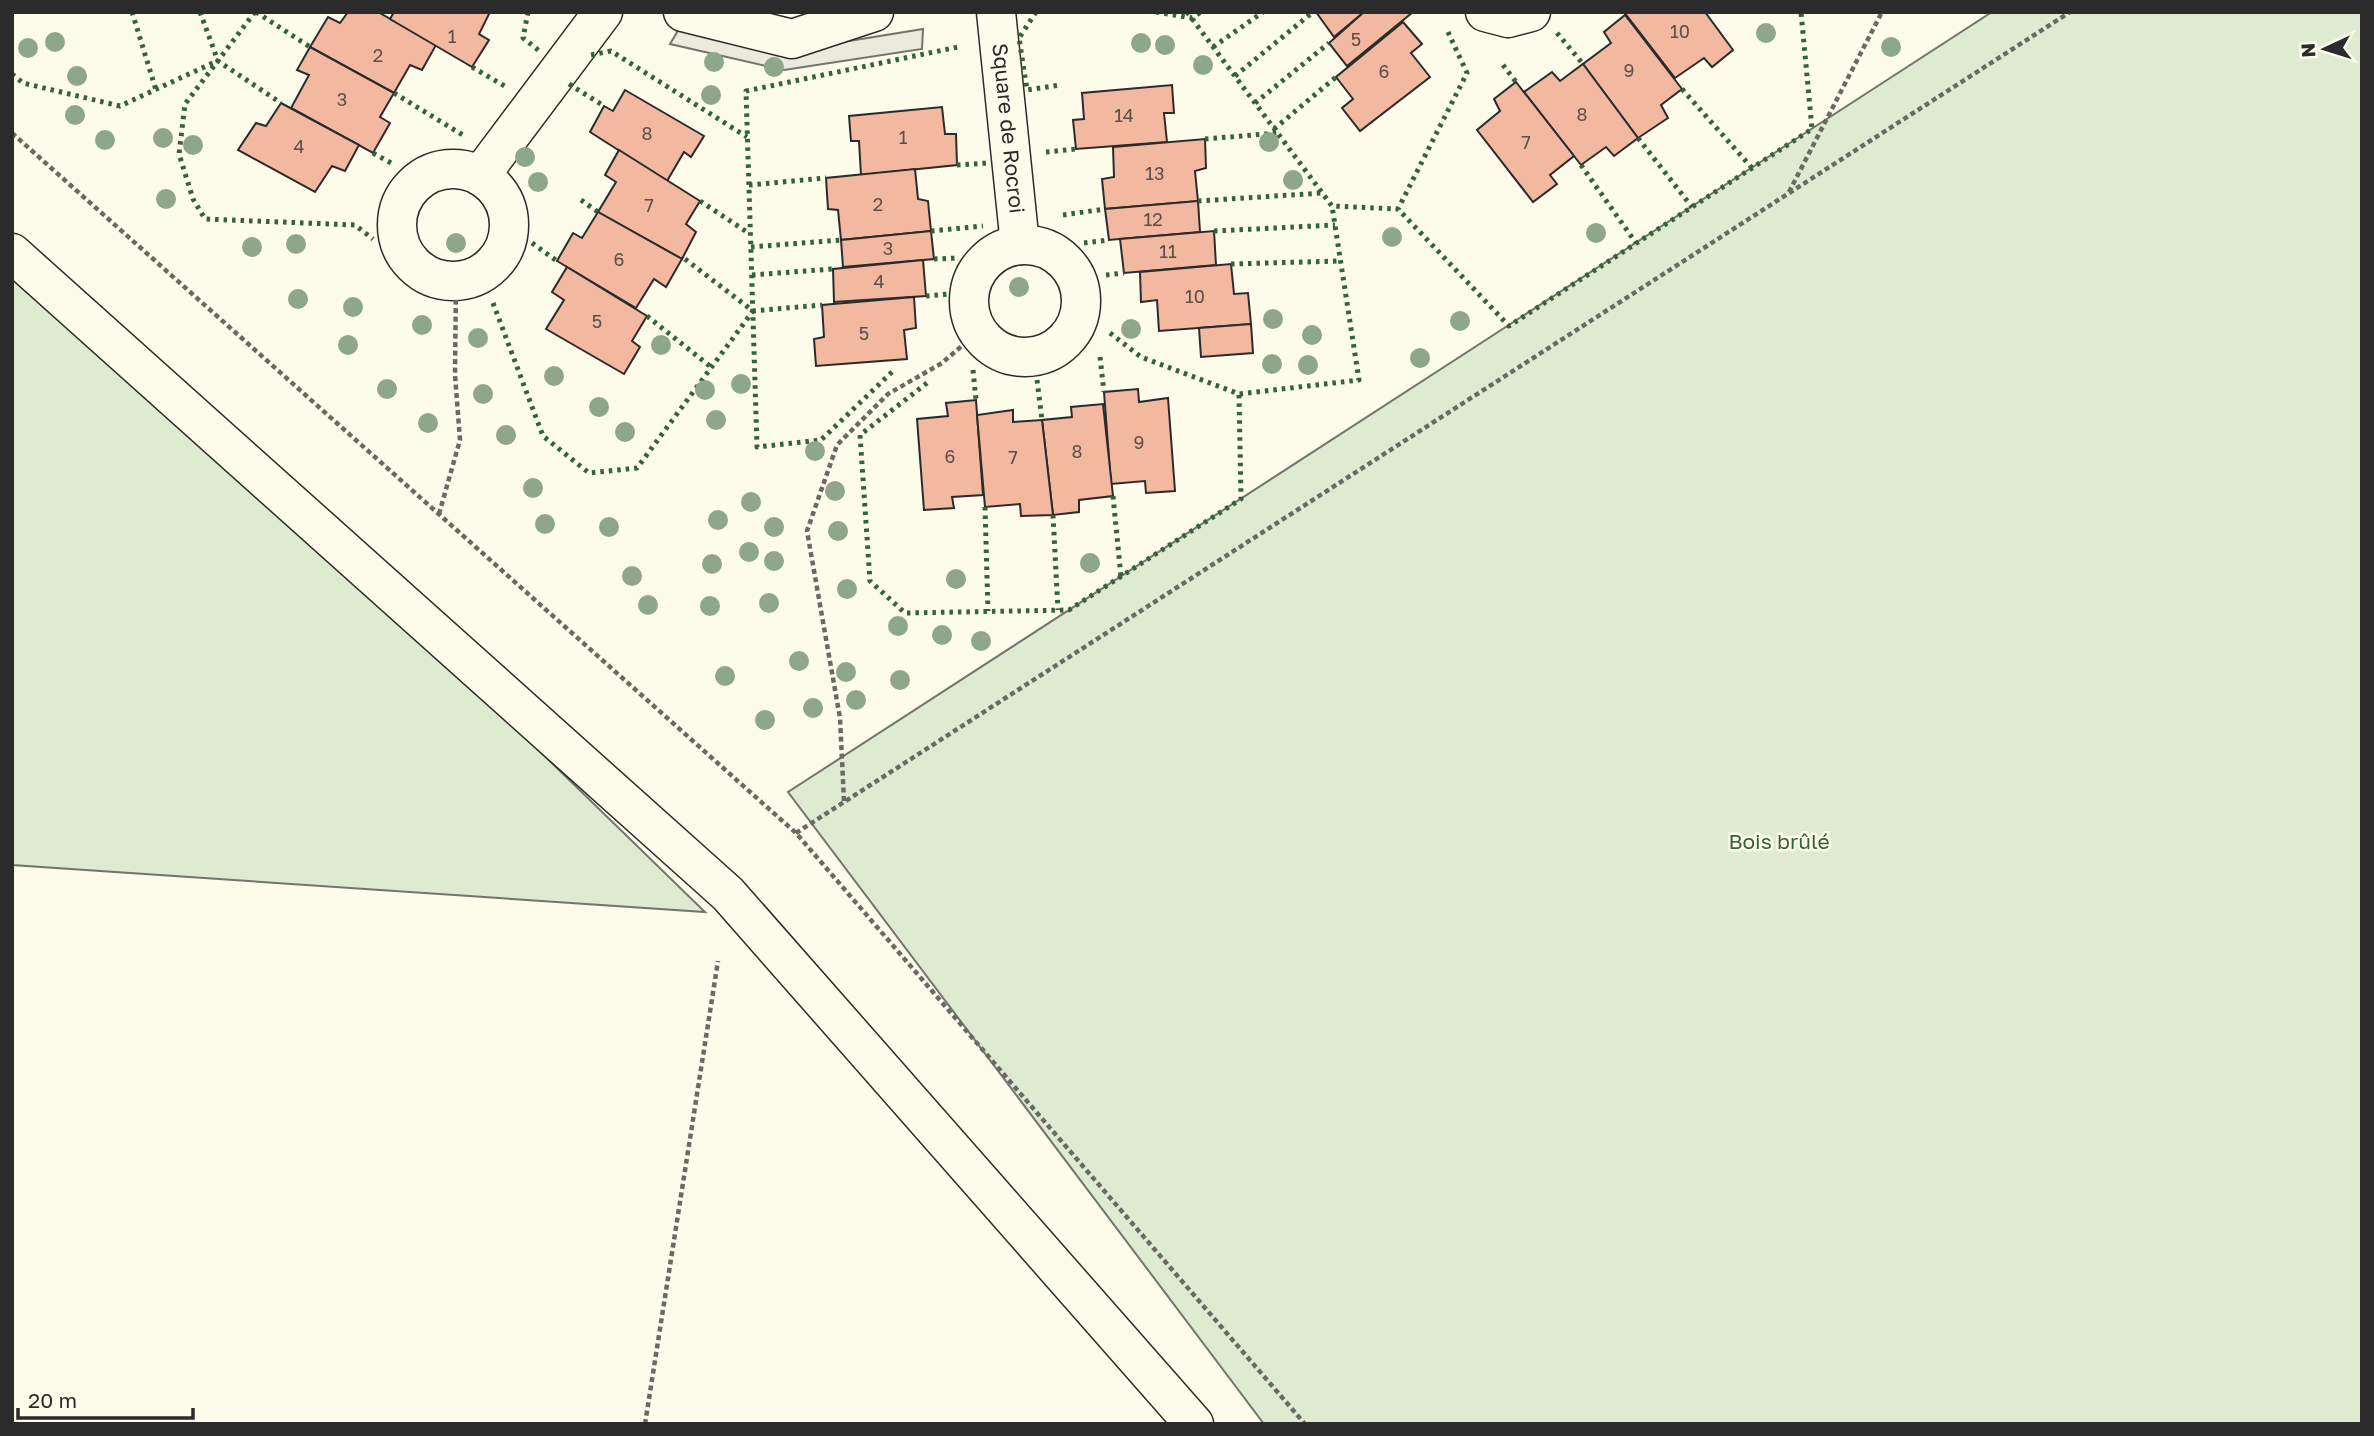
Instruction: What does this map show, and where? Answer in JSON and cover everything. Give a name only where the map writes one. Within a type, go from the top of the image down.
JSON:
[{"type":"main road","points":[[480,176],[603,12]]},
{"type":"main road","points":[[683,12],[792,39],[874,12]]},
{"type":"main road","name":"Square de Rocroi","points":[[996,12],[1020,245]]},
{"type":"main road","points":[[1485,12],[1508,18],[1531,12]]},
{"type":"main road","points":[[443,170],[462,170],[480,176],[494,187],[504,202],[509,219],[508,238],[501,255],[489,269],[473,278],[456,281],[437,279],[420,272],[408,258],[400,241],[397,223],[401,204],[411,188],[425,176],[443,170]]},
{"type":"main road","name":"Square de Rocroi","points":[[1020,245],[1055,253],[1068,265],[1082,298],[1080,316],[1072,332],[1060,345],[1044,354],[1026,358],[1007,354],[991,346],[978,332],[970,314],[970,295],[975,276],[986,261],[1002,250],[1020,245]]},
{"type":"main road","points":[[12,253],[728,894],[1194,1424]]},
{"type":"path","points":[[1788,194],[1882,12]]},
{"type":"path","points":[[796,833],[2070,12]]},
{"type":"path","points":[[12,133],[796,833],[1305,1424]]},
{"type":"path","points":[[439,514],[460,440],[455,375],[456,281]]},
{"type":"path","points":[[845,802],[840,718],[807,531],[837,445],[888,394],[942,363],[978,332]]},
{"type":"path","points":[[645,1424],[728,894]]},
{"type":"green space","name":"Bois brûlé","points":[[1992,12],[2362,12],[2362,1424],[1264,1424],[788,792]]},
{"type":"green space","points":[[12,238],[705,912],[12,865]]},
{"type":"shaded area","points":[[679,29],[775,53],[923,29],[922,49],[784,70],[670,44]]},
{"type":"building","points":[[348,12],[378,12],[436,45],[422,70],[410,65],[394,93],[310,47],[328,17],[340,23]]},
{"type":"building","points":[[394,12],[490,12],[479,34],[489,40],[472,67],[390,19]]},
{"type":"building","points":[[1316,12],[1364,12],[1334,37]]},
{"type":"building","points":[[1364,12],[1413,12],[1347,66],[1329,43]]},
{"type":"building","points":[[1624,12],[1705,12],[1733,50],[1712,67],[1704,58],[1675,78]]},
{"type":"building","points":[[1625,15],[1682,89],[1661,105],[1668,118],[1638,138],[1583,64],[1611,43],[1604,32]]},
{"type":"building","points":[[1403,22],[1422,44],[1411,53],[1430,77],[1360,131],[1342,108],[1353,99],[1336,77]]},
{"type":"building","points":[[310,47],[394,93],[380,117],[390,123],[373,153],[291,108],[309,75],[297,70]]},
{"type":"building","points":[[1583,64],[1638,138],[1614,156],[1606,147],[1581,165],[1524,92],[1552,72],[1560,81]]},
{"type":"building","points":[[1516,82],[1574,156],[1550,175],[1557,184],[1533,202],[1477,130],[1500,111],[1494,99]]},
{"type":"building","points":[[1172,85],[1174,113],[1164,113],[1167,142],[1076,149],[1073,120],[1084,119],[1082,93]]},
{"type":"building","points":[[625,90],[704,136],[691,157],[684,152],[667,181],[590,132],[604,106],[613,111]]},
{"type":"building","points":[[281,103],[359,145],[345,171],[332,166],[315,192],[238,150],[256,123],[266,126]]},
{"type":"building","points":[[942,107],[945,134],[956,134],[957,165],[861,175],[859,141],[851,141],[849,116]]},
{"type":"building","points":[[1205,139],[1206,168],[1195,171],[1198,201],[1105,209],[1102,179],[1114,177],[1113,147]]},
{"type":"building","points":[[619,150],[700,201],[686,224],[696,232],[682,259],[598,212],[616,182],[605,175]]},
{"type":"building","points":[[915,169],[918,199],[928,201],[931,231],[841,240],[838,210],[828,209],[826,178]]},
{"type":"building","points":[[1198,201],[1200,232],[1109,240],[1105,209]]},
{"type":"building","points":[[598,212],[682,259],[666,287],[654,279],[636,308],[557,261],[573,233],[582,238]]},
{"type":"building","points":[[931,231],[934,259],[843,267],[841,240]]},
{"type":"building","points":[[1214,231],[1216,265],[1124,273],[1120,239]]},
{"type":"building","points":[[923,260],[926,296],[834,302],[833,269]]},
{"type":"building","points":[[1231,264],[1234,294],[1248,293],[1251,324],[1159,331],[1157,300],[1141,302],[1140,272]]},
{"type":"building","points":[[567,267],[647,316],[632,341],[640,347],[624,374],[546,329],[564,300],[552,292]]},
{"type":"building","points":[[914,297],[916,328],[904,330],[907,359],[816,366],[814,339],[824,337],[822,305]]},
{"type":"building","points":[[1251,324],[1253,353],[1201,357],[1199,328]]},
{"type":"building","points":[[1138,389],[1139,402],[1168,398],[1175,491],[1146,493],[1145,481],[1111,484],[1104,392]]},
{"type":"building","points":[[976,400],[983,495],[952,497],[954,508],[924,510],[917,419],[948,416],[946,403]]},
{"type":"building","points":[[1103,404],[1113,496],[1079,500],[1079,512],[1053,515],[1042,420],[1072,417],[1071,407]]},
{"type":"building","points":[[1013,410],[1013,422],[1042,420],[1053,515],[1021,516],[1020,504],[985,507],[977,415]]},
{"type":"hedge","points":[[132,12],[156,90]]},
{"type":"hedge","points":[[200,12],[218,61],[281,103]]},
{"type":"hedge","points":[[255,12],[185,104],[179,154],[193,199],[205,219],[355,225],[373,239]]},
{"type":"hedge","points":[[256,12],[310,47]]},
{"type":"hedge","points":[[528,12],[523,38],[542,53]]},
{"type":"hedge","points":[[1036,12],[1019,38],[1027,90],[1060,85]]},
{"type":"hedge","points":[[1156,12],[1192,18],[1201,12]]},
{"type":"hedge","points":[[1187,12],[1332,206],[1398,209]]},
{"type":"hedge","points":[[1213,47],[1263,12]]},
{"type":"hedge","points":[[1235,76],[1313,12]]},
{"type":"hedge","points":[[1448,32],[1467,73],[1398,209],[1509,326],[1812,129],[1801,12]]},
{"type":"hedge","points":[[1557,33],[1583,64]]},
{"type":"hedge","points":[[1255,103],[1329,43]]},
{"type":"hedge","points":[[892,372],[821,440],[757,447],[746,91],[958,47]]},
{"type":"hedge","points":[[591,55],[611,51],[747,137]]},
{"type":"hedge","points":[[12,74],[23,83],[120,106],[215,62]]},
{"type":"hedge","points":[[1503,65],[1516,82]]},
{"type":"hedge","points":[[472,67],[508,88]]},
{"type":"hedge","points":[[1274,129],[1336,77]]},
{"type":"hedge","points":[[569,84],[604,106]]},
{"type":"hedge","points":[[1682,89],[1752,168]]},
{"type":"hedge","points":[[394,93],[466,137]]},
{"type":"hedge","points":[[1205,139],[1278,133]]},
{"type":"hedge","points":[[1638,138],[1692,207]]},
{"type":"hedge","points":[[1046,152],[1076,149]]},
{"type":"hedge","points":[[373,153],[393,164]]},
{"type":"hedge","points":[[957,165],[988,163]]},
{"type":"hedge","points":[[1581,165],[1636,243]]},
{"type":"hedge","points":[[749,185],[826,178]]},
{"type":"hedge","points":[[1198,201],[1322,193]]},
{"type":"hedge","points":[[581,200],[598,212]]},
{"type":"hedge","points":[[700,201],[750,234]]},
{"type":"hedge","points":[[1110,333],[1141,357],[1239,394],[1359,380],[1332,206]]},
{"type":"hedge","points":[[1063,215],[1105,209]]},
{"type":"hedge","points":[[1214,231],[1335,225]]},
{"type":"hedge","points":[[931,231],[983,226]]},
{"type":"hedge","points":[[751,247],[841,240]]},
{"type":"hedge","points":[[1084,243],[1109,240]]},
{"type":"hedge","points":[[532,243],[557,261]]},
{"type":"hedge","points":[[934,259],[958,258]]},
{"type":"hedge","points":[[685,259],[753,311],[822,305]]},
{"type":"hedge","points":[[1231,264],[1340,261]]},
{"type":"hedge","points":[[752,275],[833,269]]},
{"type":"hedge","points":[[1106,275],[1124,273]]},
{"type":"hedge","points":[[926,296],[948,294]]},
{"type":"hedge","points":[[493,303],[543,436],[589,473],[637,468],[753,311]]},
{"type":"hedge","points":[[647,316],[711,367]]},
{"type":"hedge","points":[[1100,357],[1104,392]]},
{"type":"hedge","points":[[973,370],[976,400]]},
{"type":"hedge","points":[[1037,380],[1042,420]]},
{"type":"hedge","points":[[927,383],[860,435],[870,581],[905,613],[1069,610],[1241,499],[1239,394]]},
{"type":"hedge","points":[[1113,496],[1121,577]]},
{"type":"hedge","points":[[985,507],[988,611]]},
{"type":"hedge","points":[[1053,515],[1058,610]]}]
